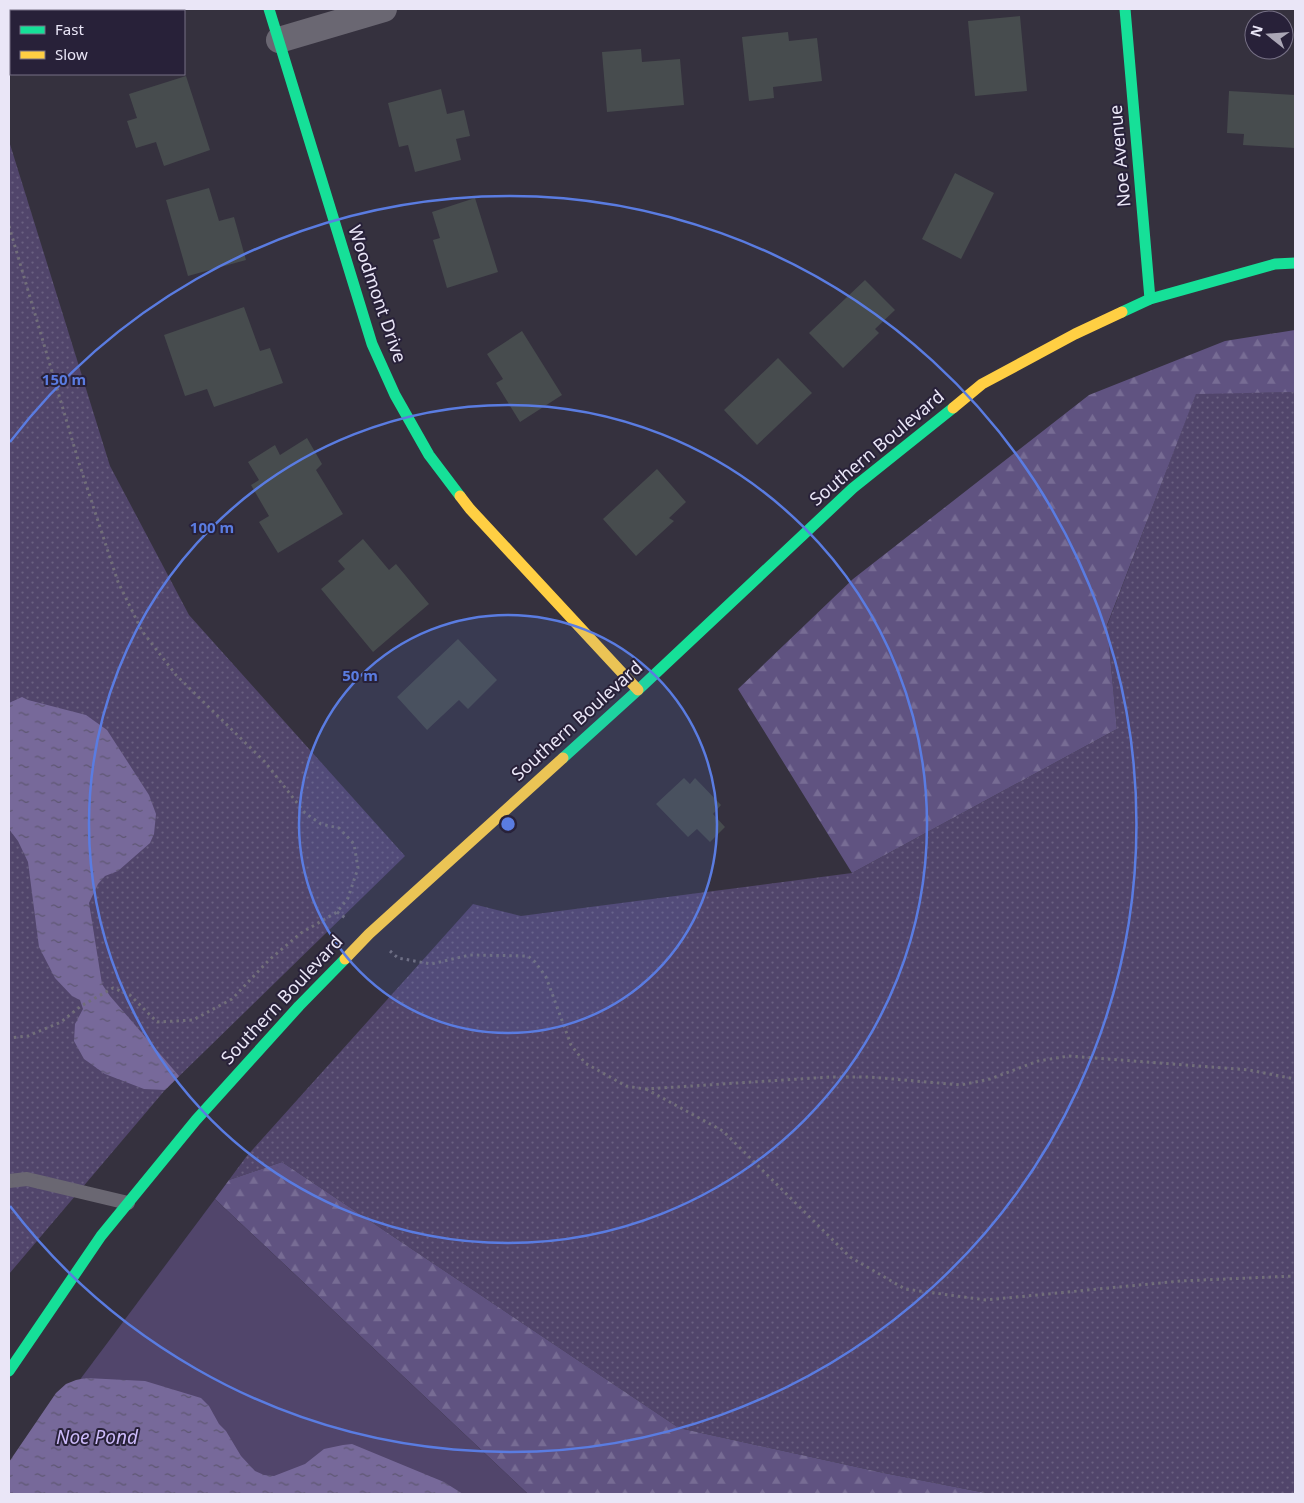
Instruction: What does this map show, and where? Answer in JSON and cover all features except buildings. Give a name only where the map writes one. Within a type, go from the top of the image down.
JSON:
[{"type":"main road","name":"Woodmont Drive","points":[[269,9],[372,344],[395,395],[429,454],[470,509],[638,690]]},
{"type":"main road","name":"Noe Avenue","points":[[1125,9],[1150,299]]},
{"type":"main road","name":"Southern Boulevard","points":[[9,1371],[101,1236],[196,1120],[299,1006],[369,934],[638,690],[853,488],[982,384],[1075,334],[1150,299],[1275,264],[1295,262]]},
{"type":"street","points":[[279,40],[384,9]]},
{"type":"lane","points":[[9,1181],[27,1179],[128,1203]]},
{"type":"path","points":[[9,226],[79,463],[118,582],[142,631],[176,675],[265,762],[306,814],[321,824],[340,828],[354,844],[358,868],[348,898],[337,912],[301,933],[269,960],[232,999],[193,1020],[157,1022],[130,995],[113,988],[81,1006],[61,1022],[28,1036],[9,1038]]},
{"type":"path","points":[[337,912],[369,934],[398,958],[431,964],[470,955],[528,956],[546,976],[571,1046],[585,1063],[626,1086],[645,1089],[870,1077],[961,1085],[990,1079],[1038,1062],[1069,1056],[1249,1070],[1295,1079]]},
{"type":"path","points":[[645,1089],[722,1131],[850,1257],[905,1289],[986,1300],[1180,1281],[1295,1276]]},
{"type":"shaded area","points":[[9,141],[110,466],[189,615],[405,856],[165,1090],[9,1274]]},
{"type":"shaded area","points":[[1295,392],[1295,1494],[991,1494],[884,1473],[679,1428],[282,1162],[229,1180],[246,1157],[473,904],[521,916],[852,873],[1117,729],[1107,626],[1196,393]]},
{"type":"shaded area","points":[[215,1199],[528,1494],[9,1494],[9,1481],[40,1433]]},
{"type":"green space","points":[[1295,330],[1295,392],[1196,394],[1107,625],[1117,729],[852,873],[738,689],[853,579],[1089,395],[1225,341]]},
{"type":"green space","points":[[282,1162],[679,1428],[884,1473],[991,1494],[528,1494],[215,1199],[229,1180]]},
{"type":"water","points":[[22,697],[86,715],[107,730],[149,795],[156,814],[154,834],[150,843],[118,871],[105,876],[98,884],[89,903],[102,984],[110,996],[179,1076],[165,1090],[144,1089],[105,1074],[84,1059],[74,1041],[75,1024],[83,1009],[80,1000],[72,996],[55,978],[39,947],[28,862],[18,841],[9,829],[9,703]]},
{"type":"water","name":"Noe Pond","points":[[86,1378],[145,1381],[201,1398],[209,1406],[241,1456],[255,1471],[264,1475],[274,1476],[305,1464],[324,1449],[352,1444],[444,1482],[463,1494],[9,1494],[9,1462],[56,1393],[66,1384]]},
{"type":"traffic: fast","points":[[269,9],[372,344],[395,395],[429,455],[460,496]]},
{"type":"traffic: fast","points":[[1125,9],[1150,299]]},
{"type":"traffic: fast","points":[[1122,312],[1150,299],[1275,264],[1295,263]]},
{"type":"traffic: fast","points":[[563,758],[853,488],[953,408]]},
{"type":"traffic: fast","points":[[9,1371],[101,1236],[196,1120],[299,1006],[345,959]]},
{"type":"traffic: slow","points":[[953,408],[982,384],[1075,334],[1122,312]]},
{"type":"traffic: slow","points":[[460,496],[638,690]]},
{"type":"traffic: slow","points":[[345,959],[369,934],[563,758]]}]
